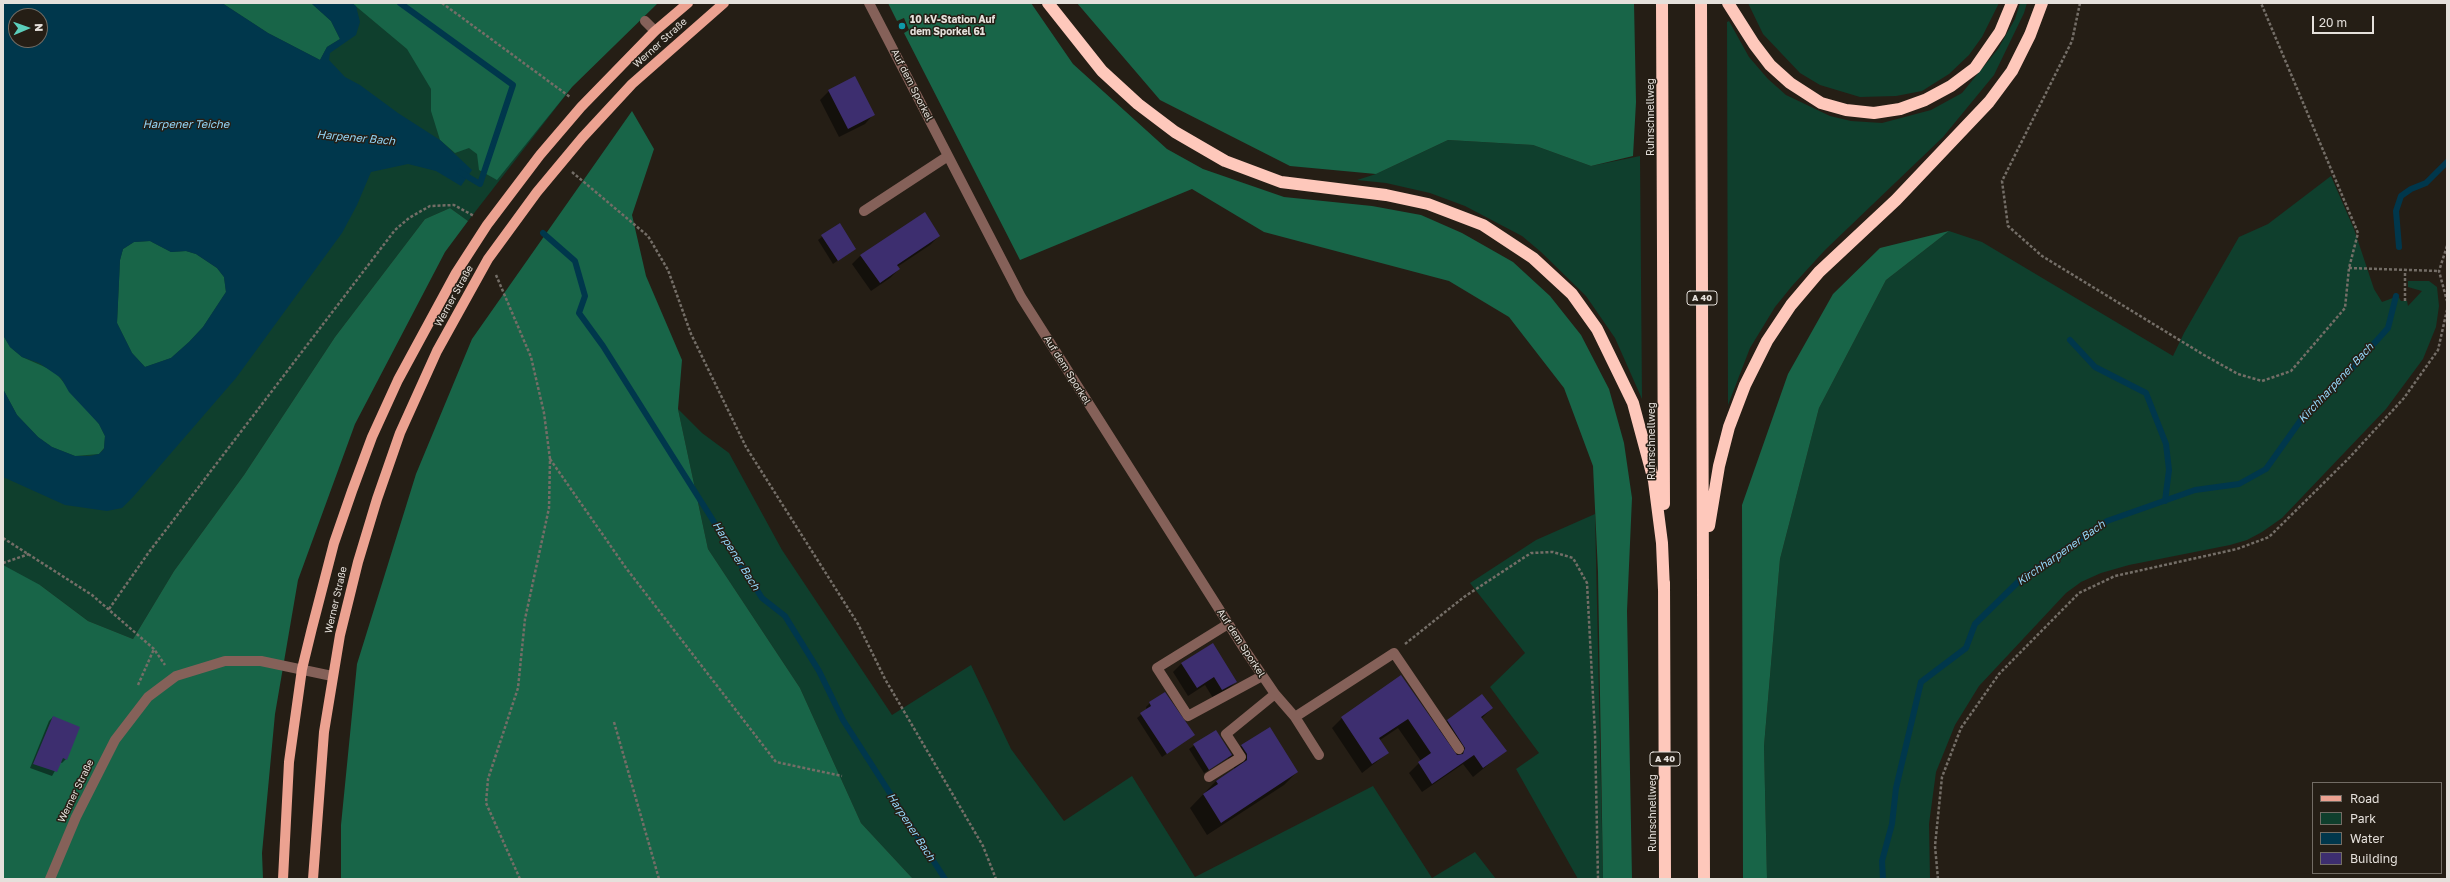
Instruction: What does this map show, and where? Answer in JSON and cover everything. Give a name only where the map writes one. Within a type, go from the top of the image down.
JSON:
[{"type":"highway","points":[[1048,3],[1102,71],[1138,104],[1175,132],[1225,161],[1280,182],[1386,195],[1428,204],[1476,222],[1533,258],[1572,294],[1597,328],[1634,402],[1654,481],[1662,543],[1664,590]]},
{"type":"highway","name":"Ruhrschnellweg","points":[[1662,3],[1665,879]]},
{"type":"highway","name":"A 40","points":[[1701,3],[1704,879]]},
{"type":"highway","points":[[1728,3],[1754,44],[1770,65],[1790,83],[1821,103],[1846,110],[1874,112],[1900,109],[1925,100],[1951,86],[1975,68],[2000,32],[2012,3]]},
{"type":"highway","points":[[1703,593],[1710,516],[1719,466],[1729,427],[1744,385],[1767,341],[1791,305],[1819,272],[1896,200],[1989,102],[2012,70],[2030,36],[2042,3]]},
{"type":"main road","name":"Werner Straße","points":[[283,879],[289,762],[302,669],[334,543],[372,437],[428,322],[487,225],[540,155],[581,107],[655,31],[688,3]]},
{"type":"main road","name":"Werner Straße","points":[[313,879],[323,738],[332,676],[358,562],[400,433],[437,351],[488,259],[562,162],[632,84],[724,3]]},
{"type":"street","name":"Auf dem Sporkel","points":[[869,3],[1021,297],[1228,624],[1262,676],[1295,717],[1319,755]]},
{"type":"street","points":[[645,21],[655,31]]},
{"type":"street","points":[[864,211],[948,156]]},
{"type":"street","points":[[1228,624],[1157,668],[1188,716],[1262,676]]},
{"type":"street","points":[[1295,717],[1394,653],[1459,749]]},
{"type":"street","name":"Werner Straße","points":[[50,879],[76,817],[115,740],[148,697],[176,676],[225,662],[261,661],[332,676]]},
{"type":"street","points":[[1209,777],[1241,757],[1226,734],[1275,694]]},
{"type":"path","points":[[442,3],[570,96]]},
{"type":"path","points":[[2080,3],[2072,41],[2002,180],[2008,226],[2042,256],[2190,347],[2238,374],[2262,381],[2291,371],[2345,308],[2349,268],[2358,233],[2261,3]]},
{"type":"path","points":[[562,162],[648,236],[668,270],[691,334],[746,447],[858,624],[885,680],[983,846],[996,879]]},
{"type":"path","points":[[110,609],[154,545],[395,230],[409,218],[430,206],[454,205],[487,225]]},
{"type":"path","points":[[2447,246],[2439,271],[2447,301]]},
{"type":"path","points":[[2349,268],[2439,271]]},
{"type":"path","points":[[2405,270],[2405,301]]},
{"type":"path","points":[[496,276],[531,357],[544,413],[550,459],[549,508],[525,619],[518,688],[488,779],[486,803],[520,879]]},
{"type":"path","points":[[1938,879],[1935,846],[1942,777],[1961,728],[1999,674],[2079,593],[2115,576],[2237,549],[2269,537],[2349,458],[2404,398],[2438,350],[2447,310]]},
{"type":"path","points":[[550,459],[626,568],[776,762],[842,776]]},
{"type":"path","points":[[3,538],[62,574],[110,609],[154,649],[176,676]]},
{"type":"path","points":[[1394,653],[1464,597],[1531,553],[1553,552],[1573,558],[1587,583],[1595,734],[1598,879]]},
{"type":"path","points":[[3,563],[30,554]]},
{"type":"path","points":[[614,722],[659,879]]},
{"type":"green space","points":[[3,3],[457,3],[572,87],[468,221],[450,208],[425,219],[335,337],[244,475],[174,571],[133,639],[88,621],[40,585],[3,593]]},
{"type":"green space","points":[[222,3],[311,3],[331,21],[340,39],[327,47],[320,60],[268,33]]},
{"type":"green space","points":[[352,3],[658,3],[572,87],[497,180],[479,170],[477,154],[469,148],[455,153],[440,140],[431,111],[431,89],[407,49]]},
{"type":"green space","points":[[888,3],[1031,3],[1073,64],[1167,149],[1203,169],[1284,197],[1372,206],[1421,215],[1462,233],[1513,262],[1550,296],[1581,335],[1609,389],[1624,443],[1632,498],[1627,611],[1632,879],[1603,879],[1598,572],[1593,466],[1564,388],[1509,317],[1449,281],[1264,232],[1192,189],[1020,260],[904,33],[909,30],[904,18],[897,21]]},
{"type":"green space","points":[[1077,3],[1634,3],[1636,102],[1633,156],[1591,166],[1533,145],[1448,140],[1376,174],[1290,166],[1160,100]]},
{"type":"green space","points":[[1748,3],[1999,3],[1982,37],[1969,55],[1949,74],[1922,91],[1896,96],[1860,97],[1820,85],[1800,73],[1763,34]]},
{"type":"green space","points":[[2020,3],[2027,3],[2024,13],[1994,75],[1943,137],[1825,250],[1775,307],[1750,348],[1728,405],[1727,22],[1729,21],[1749,57],[1768,79],[1786,95],[1830,116],[1851,121],[1882,123],[1931,110],[1962,93],[1998,49],[2015,19]]},
{"type":"green space","points":[[632,111],[654,149],[632,215],[646,276],[682,360],[678,409],[708,549],[800,688],[861,823],[913,879],[341,879],[341,825],[357,664],[416,474],[472,339]]},
{"type":"green space","points":[[1448,140],[1533,145],[1591,166],[1640,156],[1642,399],[1615,338],[1586,296],[1541,252],[1522,236],[1465,206],[1430,193],[1386,183],[1357,180],[1376,174]]},
{"type":"green space","points":[[2331,176],[2354,229],[2374,289],[2382,302],[2398,296],[2401,301],[2407,301],[2408,306],[2422,291],[2408,287],[2408,281],[2429,281],[2437,287],[2439,306],[2436,327],[2423,359],[2386,409],[2282,518],[2262,532],[2247,540],[2230,545],[2129,565],[2101,573],[2081,582],[2066,593],[1979,686],[1955,725],[1936,772],[1929,824],[1930,879],[1767,879],[1764,746],[1780,559],[1819,408],[1886,280],[1949,231],[1982,242],[2173,356],[2184,333],[2239,237],[2268,224]]},
{"type":"green space","points":[[450,208],[468,221],[445,252],[355,424],[298,580],[275,714],[262,853],[263,879],[3,879],[3,565],[40,585],[88,621],[133,639],[174,571],[244,475],[335,337],[425,219]]},
{"type":"green space","points":[[1949,231],[1886,280],[1819,408],[1780,559],[1764,746],[1767,879],[1743,879],[1742,505],[1788,374],[1833,294],[1880,248]]},
{"type":"green space","points":[[150,241],[171,252],[186,251],[196,254],[217,268],[224,277],[226,292],[203,327],[189,342],[171,358],[145,367],[132,353],[117,323],[120,260],[123,249],[134,242]]},
{"type":"green space","points":[[3,335],[10,347],[22,357],[54,371],[99,424],[105,436],[104,448],[99,454],[75,456],[52,447],[38,437],[17,415],[3,389]]},
{"type":"green space","points":[[678,409],[702,433],[729,453],[782,550],[892,715],[971,665],[1011,749],[1064,821],[1132,776],[1195,877],[1373,786],[1432,878],[1475,852],[1496,879],[913,879],[861,823],[800,688],[708,549]]},
{"type":"green space","points":[[1595,514],[1603,879],[1578,879],[1516,769],[1539,753],[1490,687],[1525,653],[1470,583],[1536,540]]},
{"type":"water","name":"Harpener Teiche","points":[[3,3],[222,3],[268,33],[320,60],[327,47],[340,39],[331,21],[311,3],[352,3],[356,6],[360,22],[356,35],[330,53],[329,60],[345,77],[360,85],[398,113],[440,140],[472,170],[461,186],[436,171],[408,164],[371,172],[357,205],[342,233],[236,378],[122,508],[107,511],[65,505],[3,477],[3,389],[17,415],[38,437],[52,447],[75,456],[90,456],[99,454],[104,449],[105,436],[99,424],[69,392],[61,378],[39,363],[22,357],[10,347],[3,335]],"holes":[[[150,241],[171,252],[186,251],[196,254],[217,268],[224,277],[226,292],[203,327],[189,342],[171,358],[145,367],[132,353],[117,323],[120,260],[123,249],[134,242]]]},
{"type":"building","points":[[855,76],[875,115],[848,129],[828,90]]},
{"type":"building","points":[[925,212],[940,236],[897,265],[900,269],[880,283],[860,255]]},
{"type":"building","points":[[840,223],[856,249],[838,261],[821,235]]},
{"type":"building","points":[[1213,643],[1237,682],[1222,690],[1214,677],[1197,688],[1181,663]]},
{"type":"building","points":[[1401,675],[1457,755],[1463,754],[1465,748],[1447,720],[1482,694],[1493,708],[1481,717],[1507,751],[1483,768],[1474,755],[1432,784],[1418,762],[1431,753],[1408,719],[1379,738],[1389,753],[1372,764],[1341,717]]},
{"type":"building","points":[[1165,692],[1195,735],[1167,754],[1140,713],[1151,706],[1149,702]]},
{"type":"building","points":[[53,716],[80,727],[67,760],[63,758],[57,772],[33,764]]},
{"type":"building","points":[[1270,727],[1298,772],[1221,823],[1203,794],[1218,784],[1216,781],[1247,760],[1247,754],[1241,745]]},
{"type":"building","points":[[1216,730],[1232,755],[1209,770],[1193,744]]},
{"type":"waterway","name":"Harpener Bach","points":[[400,3],[513,85],[480,184],[460,172]]},
{"type":"waterway","name":"Kirchharpener Bach","points":[[2399,247],[2396,211],[2401,196],[2411,189],[2426,183],[2447,162]]},
{"type":"waterway","name":"Harpener Bach","points":[[543,233],[575,261],[585,296],[579,313],[603,346],[762,598],[785,616],[819,671],[843,720],[945,879]]},
{"type":"waterway","name":"Kirchharpener Bach","points":[[1883,879],[1882,861],[1892,824],[1896,788],[1921,682],[1966,648],[1975,624],[2020,580],[2107,521],[2195,490],[2239,484],[2266,469],[2303,417],[2334,388],[2388,328],[2396,296]]},
{"type":"waterway","points":[[2070,340],[2095,367],[2146,393],[2166,444],[2169,470],[2165,501]]},
{"type":"place","name":"10 kV-Station Auf dem Sporkel 61","points":[[902,26]]}]
